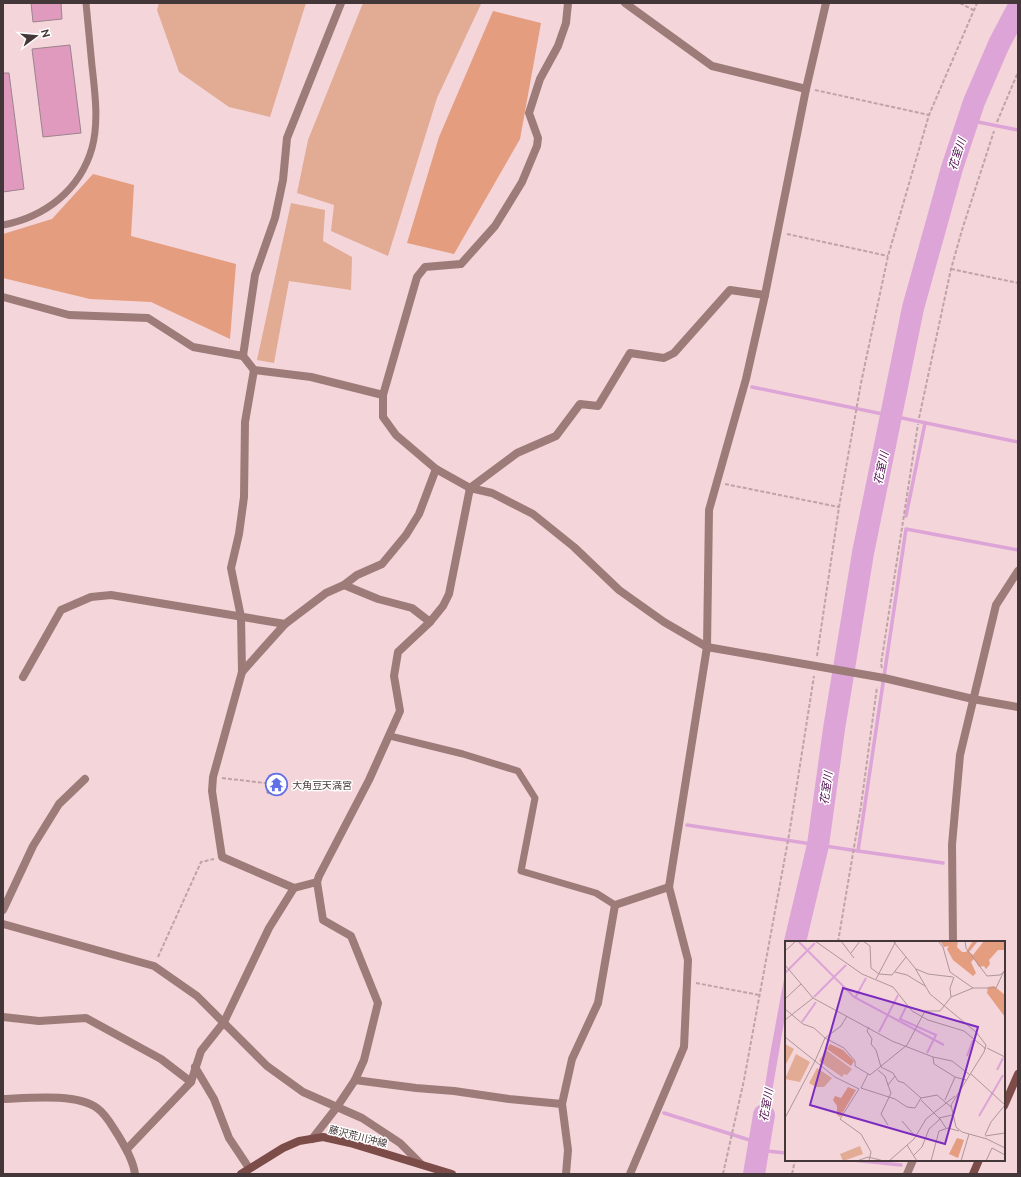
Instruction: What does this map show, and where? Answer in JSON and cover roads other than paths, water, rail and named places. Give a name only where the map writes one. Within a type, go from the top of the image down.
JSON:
[{"type":"main road","points":[[1005,1104],[1018,1074]]},
{"type":"main road","name":"藤沢荒川沖線","points":[[241,1174],[283,1148],[299,1141],[323,1138],[350,1143],[452,1174]]},
{"type":"main road","points":[[973,1174],[979,1161]]},
{"type":"street","points":[[243,356],[255,275],[275,218],[283,180],[287,138],[341,3]]},
{"type":"street","points":[[568,3],[566,23],[558,46],[540,79],[529,113],[538,138],[537,146],[522,182],[495,226],[461,264],[425,267],[417,277],[383,395],[383,417],[396,435],[436,469],[470,488],[492,493],[533,514],[574,547],[619,590],[664,622],[707,647],[884,678],[973,699],[1018,707]]},
{"type":"street","points":[[625,3],[712,66],[806,89]]},
{"type":"street","points":[[630,1174],[684,1047],[688,960],[669,887],[707,647],[709,510],[746,380],[778,232],[806,89],[826,3]]},
{"type":"street","points":[[312,1139],[337,1107],[355,1080],[364,1060],[378,1003],[351,936],[322,920],[317,882],[369,780],[400,711],[394,676],[398,652],[430,622],[443,606],[449,594],[470,488],[517,453],[556,436],[580,404],[598,406],[630,353],[664,358],[674,353],[730,290],[765,295]]},
{"type":"street","points":[[3,297],[69,315],[148,318],[193,347],[243,356],[254,370],[310,377],[383,395]]},
{"type":"street","points":[[254,370],[246,422],[244,497],[239,534],[231,568],[241,617],[242,672],[213,777],[212,791],[222,857],[294,888],[317,882]]},
{"type":"street","points":[[242,672],[285,624],[326,593],[382,564],[406,535],[419,514],[436,469]]},
{"type":"street","points":[[953,941],[952,845],[960,755],[996,605],[1018,571]]},
{"type":"street","points":[[344,585],[378,599],[412,608],[430,622]]},
{"type":"street","points":[[22,678],[61,610],[91,597],[111,594],[285,624]]},
{"type":"street","points":[[3,910],[33,846],[59,804],[84,779]]},
{"type":"street","points":[[566,1174],[568,1150],[562,1104],[572,1059],[598,1003],[615,905],[669,887]]},
{"type":"street","points":[[127,1149],[191,1082],[201,1051],[224,1022],[269,928],[294,888]]},
{"type":"street","points":[[3,924],[154,966],[197,996],[267,1066],[303,1092],[362,1118],[400,1143],[421,1164]]},
{"type":"street","points":[[3,1017],[38,1021],[86,1018],[161,1059],[191,1082]]},
{"type":"street","points":[[195,1067],[214,1099],[229,1138],[249,1168]]},
{"type":"street","points":[[355,1080],[562,1104]]},
{"type":"street","points":[[3,1098],[54,1098],[88,1102],[99,1109],[110,1121],[127,1149],[135,1174]]},
{"type":"street","points":[[907,1174],[913,1161]]},
{"type":"lane","points":[[3,225],[19,222],[40,213],[53,204],[78,179],[87,161],[92,147],[95,128],[95,96],[86,3]]},
{"type":"lane","points":[[390,736],[463,754],[518,771],[535,798],[521,871],[596,893],[615,905]]},
{"type":"water","points":[[794,926],[801,928],[799,941],[791,941]]},
{"type":"water","points":[[785,973],[785,1017],[763,1144],[756,1145],[769,1060]]},
{"type":"water","points":[[761,1148],[757,1174],[750,1174],[755,1149]]},
{"type":"waterway","name":"花室川","points":[[795,941],[818,845],[834,729],[863,553],[913,308],[952,168],[974,102],[999,44],[1018,8]]},
{"type":"waterway","points":[[968,120],[1018,130]]},
{"type":"waterway","points":[[752,387],[1018,442]]},
{"type":"waterway","points":[[906,516],[925,423]]},
{"type":"waterway","points":[[687,825],[858,851],[906,529],[1018,550]]},
{"type":"waterway","points":[[858,851],[943,863]]},
{"type":"waterway","points":[[664,1113],[759,1143]]},
{"type":"waterway","name":"花室川","points":[[754,1174],[764,1115]]},
{"type":"waterway","points":[[758,1150],[785,1153]]},
{"type":"waterway","points":[[863,1161],[901,1165]]},
{"type":"place","name":"大角豆天満宮","points":[[276,785]]}]
